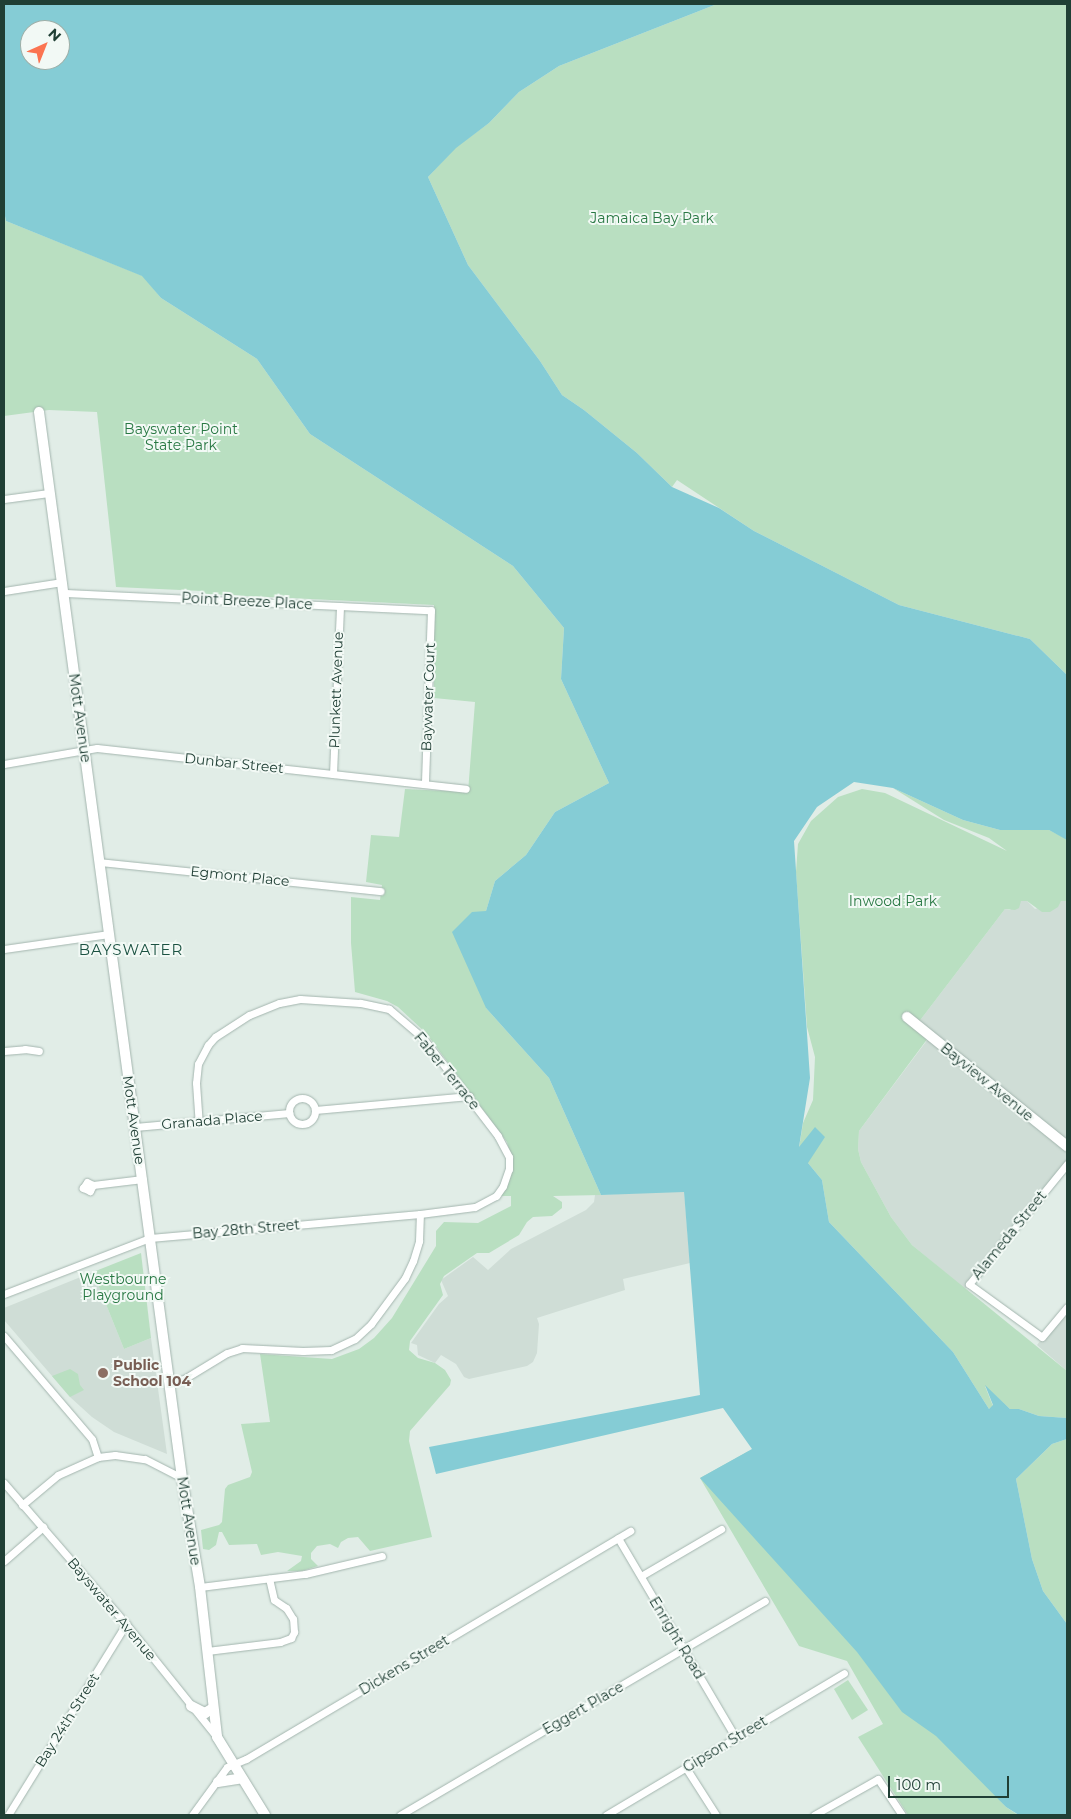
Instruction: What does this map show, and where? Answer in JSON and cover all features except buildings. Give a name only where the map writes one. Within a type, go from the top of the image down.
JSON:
[{"type":"street","name":"Mott Avenue","points":[[40,412],[49,493],[64,593],[134,1127],[143,1179],[182,1478],[200,1587],[217,1737],[265,1815]]},
{"type":"street","points":[[4,499],[49,493]]},
{"type":"street","points":[[4,591],[62,582]]},
{"type":"street","name":"Point Breeze Place","points":[[64,593],[431,610]]},
{"type":"street","name":"Plunkett Avenue","points":[[333,774],[340,606]]},
{"type":"street","name":"Baywater Court","points":[[425,784],[431,610]]},
{"type":"street","name":"Dunbar Street","points":[[4,764],[84,752],[97,748],[466,789]]},
{"type":"street","name":"Egmont Place","points":[[99,862],[381,891]]},
{"type":"street","points":[[4,949],[109,934]]},
{"type":"street","name":"Faber Terrace","points":[[199,1122],[197,1074],[202,1054],[208,1045],[249,1015],[290,1000],[325,999],[360,1003],[389,1010],[423,1038],[498,1136],[509,1157],[508,1174],[496,1196]]},
{"type":"street","name":"Bayview Avenue","points":[[907,1017],[1067,1146]]},
{"type":"street","points":[[4,1051],[25,1049],[39,1051]]},
{"type":"street","points":[[315,1110],[468,1096]]},
{"type":"street","points":[[300,1098],[309,1100],[315,1110],[313,1119],[306,1124],[293,1121],[289,1113],[290,1104],[300,1098]]},
{"type":"street","name":"Granada Place","points":[[134,1127],[289,1113]]},
{"type":"street","name":"Alameda Street","points":[[1067,1164],[969,1284],[1042,1337],[1067,1306]]},
{"type":"street","points":[[93,1186],[143,1179]]},
{"type":"street","name":"Bay 28th Street","points":[[4,1294],[150,1238],[420,1214],[475,1207],[496,1196]]},
{"type":"street","points":[[170,1382],[184,1379],[227,1352],[242,1348],[302,1351],[330,1350],[355,1339],[371,1324],[405,1278],[413,1262],[419,1241],[420,1214]]},
{"type":"street","points":[[4,1336],[92,1439],[98,1457]]},
{"type":"street","points":[[22,1505],[58,1475],[98,1457],[115,1455],[145,1459],[182,1478]]},
{"type":"street","name":"Bayswater Avenue","points":[[4,1483],[126,1624],[217,1737]]},
{"type":"street","points":[[4,1561],[43,1527]]},
{"type":"street","points":[[641,1576],[720,1529]]},
{"type":"street","name":"Dickens Street","points":[[192,1815],[227,1768],[630,1531]]},
{"type":"street","name":"Enright Road","points":[[618,1538],[736,1738]]},
{"type":"street","points":[[200,1587],[305,1574],[382,1556]]},
{"type":"street","points":[[207,1651],[280,1642],[291,1638],[294,1632],[293,1619],[286,1608],[274,1600],[269,1579]]},
{"type":"street","name":"Eggert Place","points":[[400,1815],[765,1601]]},
{"type":"street","name":"Bay 24th Street","points":[[8,1815],[126,1624]]},
{"type":"street","name":"Gipson Street","points":[[606,1815],[844,1673]]},
{"type":"street","points":[[191,1706],[205,1713],[213,1708]]},
{"type":"street","points":[[686,1768],[716,1815]]},
{"type":"street","points":[[218,1782],[242,1778]]},
{"type":"street","points":[[814,1815],[874,1779],[878,1779],[902,1815]]},
{"type":"shaded area","points":[[1021,901],[1027,901],[1035,909],[1067,901],[1067,1161],[965,1289],[912,1245],[891,1217],[861,1162],[858,1149],[859,1131],[931,1035],[918,1023],[1005,909],[1010,910]]},
{"type":"shaded area","points":[[684,1191],[690,1263],[623,1279],[625,1290],[537,1318],[539,1324],[537,1353],[533,1362],[527,1366],[469,1379],[464,1377],[456,1364],[441,1355],[435,1363],[418,1355],[417,1345],[411,1343],[439,1304],[448,1296],[441,1280],[473,1257],[488,1270],[511,1249],[586,1210],[594,1202],[595,1195]]},
{"type":"shaded area","name":"Public School 104","points":[[93,1272],[124,1349],[151,1338],[167,1454],[114,1432],[92,1417],[70,1397],[4,1320],[4,1308]]},
{"type":"shaded area","points":[[1067,1307],[1067,1371],[1037,1345]]},
{"type":"green space","name":"Jamaica Bay Park","points":[[717,4],[1067,4],[1067,675],[1030,639],[899,605],[754,531],[677,480],[672,487],[637,453],[584,410],[562,395],[540,361],[468,265],[428,177],[456,147],[489,123],[519,92],[559,66]]},
{"type":"green space","name":"Bayswater Point State Park","points":[[4,211],[6,221],[143,276],[161,298],[257,359],[310,434],[513,566],[564,628],[561,679],[609,783],[555,812],[526,855],[495,881],[486,911],[486,1008],[549,1078],[601,1195],[553,1196],[562,1202],[562,1208],[552,1216],[533,1217],[527,1222],[519,1235],[489,1253],[477,1253],[444,1276],[440,1284],[443,1295],[410,1341],[409,1350],[418,1358],[435,1363],[445,1370],[451,1380],[450,1385],[410,1431],[409,1441],[432,1537],[370,1551],[358,1537],[348,1538],[341,1542],[338,1548],[330,1544],[317,1546],[311,1553],[311,1559],[318,1566],[302,1571],[287,1571],[301,1561],[302,1556],[278,1552],[261,1555],[257,1544],[229,1545],[222,1532],[219,1532],[216,1545],[209,1550],[203,1549],[201,1530],[219,1525],[222,1522],[225,1489],[228,1485],[250,1477],[252,1472],[241,1424],[270,1422],[260,1354],[332,1359],[359,1349],[374,1338],[392,1318],[436,1246],[436,1231],[444,1222],[478,1223],[511,1206],[511,1196],[499,1196],[508,1181],[513,1165],[507,1142],[426,1033],[398,1007],[387,1001],[355,992],[351,943],[351,897],[380,900],[382,885],[366,882],[371,835],[399,837],[405,789],[468,792],[475,702],[434,698],[434,605],[206,594],[202,591],[116,587],[97,412],[49,410],[4,416]]},
{"type":"green space","name":"Inwood Park","points":[[893,788],[963,820],[1000,830],[1049,830],[1067,839],[1067,901],[1061,901],[1058,907],[1050,912],[1042,912],[1027,901],[1021,901],[1019,908],[1015,910],[1005,909],[918,1023],[931,1034],[859,1131],[858,1149],[861,1162],[891,1217],[912,1245],[1067,1371],[1067,1418],[1039,1416],[1019,1409],[1010,1409],[985,1386],[993,1406],[989,1409],[953,1352],[829,1222],[822,1180],[799,1148],[803,1123],[813,1100],[815,1057],[807,1027],[796,872],[798,844],[811,821],[838,797],[862,789],[885,793],[1007,851],[989,838],[944,820]]},
{"type":"green space","name":"Westbourne Playground","points":[[141,1253],[151,1338],[124,1349],[93,1272]]},
{"type":"green space","points":[[70,1369],[78,1374],[80,1385],[84,1390],[70,1397],[52,1376]]},
{"type":"green space","points":[[1067,1439],[1067,1624],[1043,1591],[1032,1559],[1016,1479],[1052,1444]]},
{"type":"green space","points":[[749,1451],[987,1758],[986,1785],[1006,1807],[1018,1815],[908,1815],[858,1737],[883,1724],[847,1661],[799,1646],[700,1478]]},
{"type":"green space","points":[[848,1680],[868,1710],[852,1720],[834,1689]]},
{"type":"water","points":[[4,4],[717,4],[559,66],[519,92],[489,123],[456,148],[428,177],[468,265],[540,361],[562,395],[584,410],[637,453],[672,487],[719,508],[754,531],[899,605],[1030,639],[1067,675],[1067,840],[1049,830],[1000,830],[963,820],[893,788],[854,782],[817,807],[794,841],[810,1078],[799,1147],[815,1127],[825,1137],[808,1163],[822,1180],[829,1222],[953,1352],[989,1409],[993,1405],[985,1385],[1010,1409],[1019,1409],[1039,1416],[1067,1418],[1067,1439],[1052,1444],[1016,1479],[1032,1559],[1043,1591],[1067,1624],[1067,1815],[1019,1815],[1006,1807],[936,1736],[902,1712],[857,1652],[700,1478],[752,1449],[723,1408],[436,1474],[429,1447],[700,1395],[684,1192],[601,1195],[549,1078],[486,1008],[452,932],[472,912],[486,911],[495,881],[526,855],[555,812],[609,783],[561,679],[564,628],[513,566],[310,434],[257,359],[161,298],[142,276],[6,221],[4,211]]},
{"type":"place","name":"Public School 104","points":[[103,1373]]},
{"type":"district","name":"BAYSWATER","points":[[131,950]]}]
